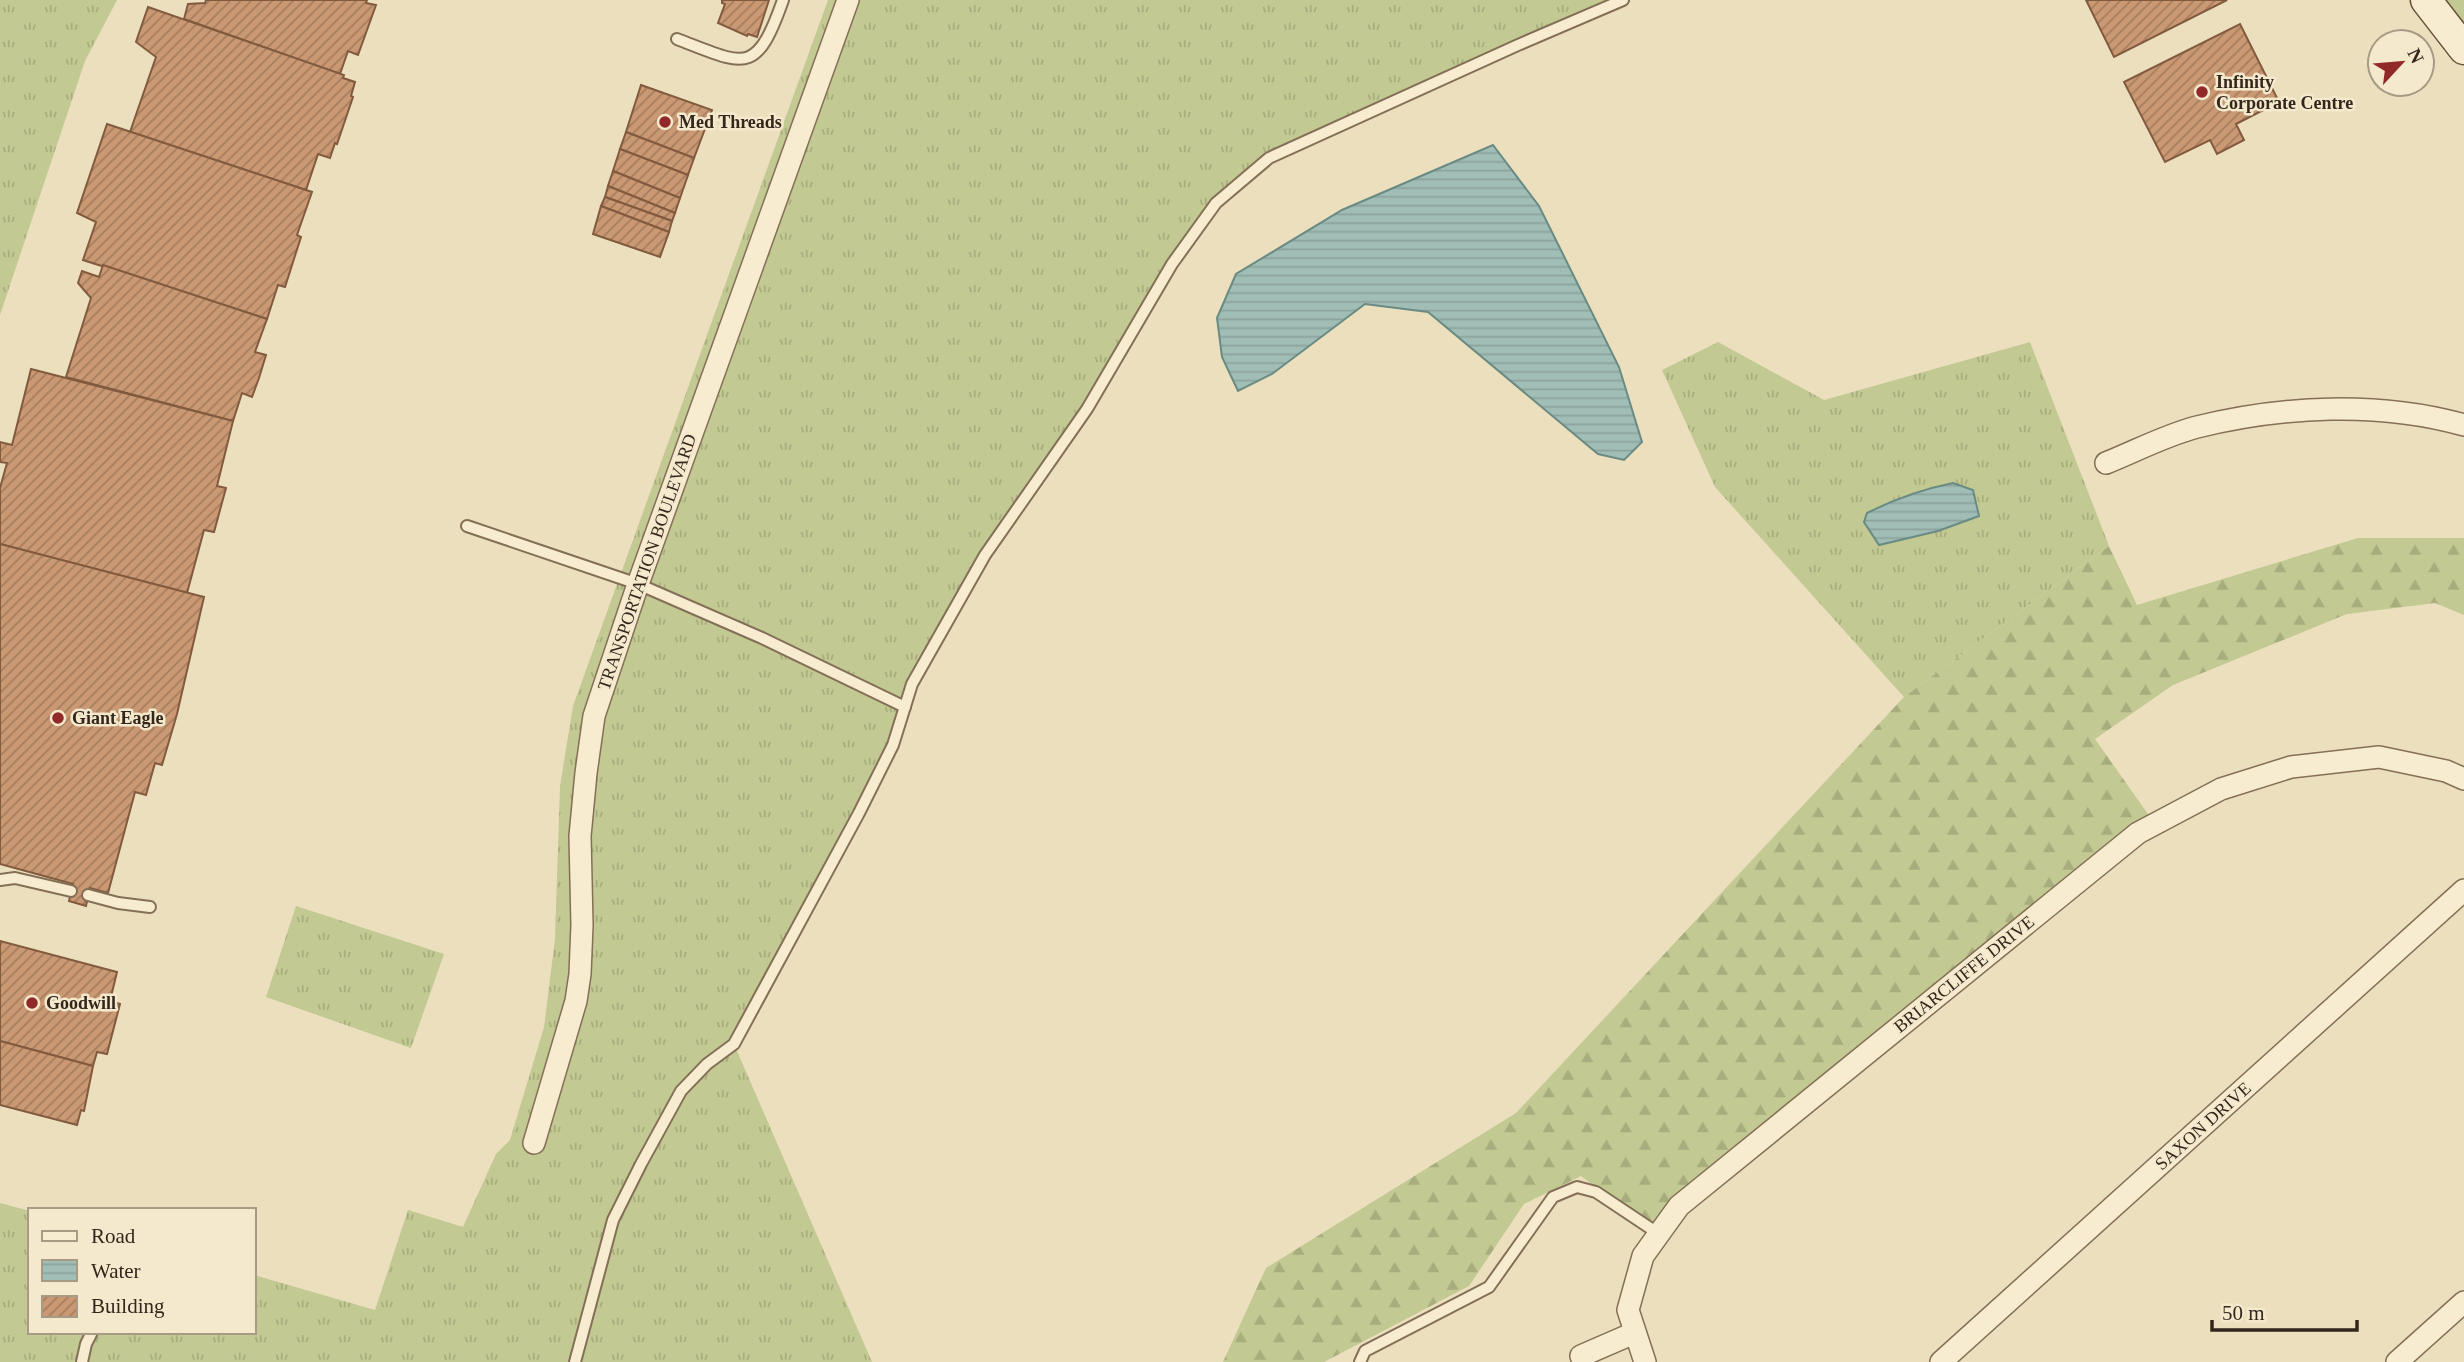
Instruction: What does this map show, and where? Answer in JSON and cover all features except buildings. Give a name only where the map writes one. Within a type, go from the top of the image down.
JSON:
[{"type":"street","name":"TRANSPORTATION BOULEVARD","points":[[534,1143],[576,1001],[580,974],[580,836],[594,716],[638,584],[848,0]]},
{"type":"street","points":[[2426,0],[2464,49]]},
{"type":"street","points":[[2106,463],[2195,428],[2285,412],[2357,409],[2436,417],[2464,425]]},
{"type":"street","name":"BRIARCLIFFE DRIVE","points":[[1645,1362],[1628,1310],[1643,1256],[1679,1206],[2137,833],[2221,789],[2291,768],[2379,757],[2446,771],[2464,779]]},
{"type":"street","name":"SAXON DRIVE","points":[[1941,1362],[2464,890]]},
{"type":"street","points":[[2397,1362],[2464,1302]]},
{"type":"street","points":[[1581,1356],[1634,1333]]},
{"type":"lane","points":[[677,39],[731,60],[746,59],[761,50],[766,43],[783,0]]},
{"type":"lane","points":[[575,1362],[613,1220],[681,1091],[707,1063],[734,1044],[893,745],[912,684],[985,555],[1087,409],[1172,264],[1216,203],[1269,158],[1623,0]]},
{"type":"lane","points":[[467,526],[638,584],[762,638],[905,707]]},
{"type":"lane","points":[[0,880],[15,878],[71,891]]},
{"type":"lane","points":[[88,895],[118,903],[150,907]]},
{"type":"lane","points":[[1360,1362],[1365,1352],[1489,1287],[1553,1196],[1577,1187],[1596,1192],[1659,1234]]},
{"type":"lane","points":[[82,1362],[90,1334]]},
{"type":"green space","points":[[0,0],[117,0],[85,61],[0,315]]},
{"type":"green space","points":[[828,0],[1623,0],[1269,158],[1216,203],[1087,409],[985,555],[912,684],[893,745],[734,1044],[872,1362],[0,1362],[0,1203],[28,1210],[28,1334],[256,1334],[256,1276],[375,1310],[408,1210],[463,1227],[496,1154],[510,1140],[544,1027],[555,939],[560,786],[573,706]]},
{"type":"green space","points":[[2426,0],[2464,0],[2464,49]]},
{"type":"green space","points":[[1718,342],[1824,400],[2030,342],[2109,546],[1904,697],[1715,487],[1662,370]],"holes":[[[1928,488],[1979,517],[1938,531],[1879,545],[1868,513]]]},
{"type":"green space","points":[[2358,538],[2464,538],[2464,615],[2435,603],[2347,614],[2173,685],[2095,739],[2155,824],[1659,1234],[1581,1176],[1524,1204],[1469,1286],[1324,1362],[1223,1362],[1266,1268],[1516,1113],[1904,697],[2109,546],[2137,605]]},
{"type":"green space","points":[[296,906],[444,954],[411,1048],[266,997]]},
{"type":"water","points":[[1493,145],[1539,206],[1619,367],[1642,442],[1624,460],[1598,454],[1428,312],[1365,304],[1272,374],[1238,391],[1222,357],[1217,318],[1236,274],[1342,210]]},
{"type":"water","points":[[1953,483],[1973,490],[1979,516],[1938,531],[1879,545],[1864,522],[1867,513],[1888,503]]},
{"type":"place","name":"Infinity Corporate Centre","points":[[2202,92]]},
{"type":"place","name":"Med Threads","points":[[665,122]]},
{"type":"place","name":"Giant Eagle","points":[[58,718]]},
{"type":"place","name":"Goodwill","points":[[32,1003]]}]
